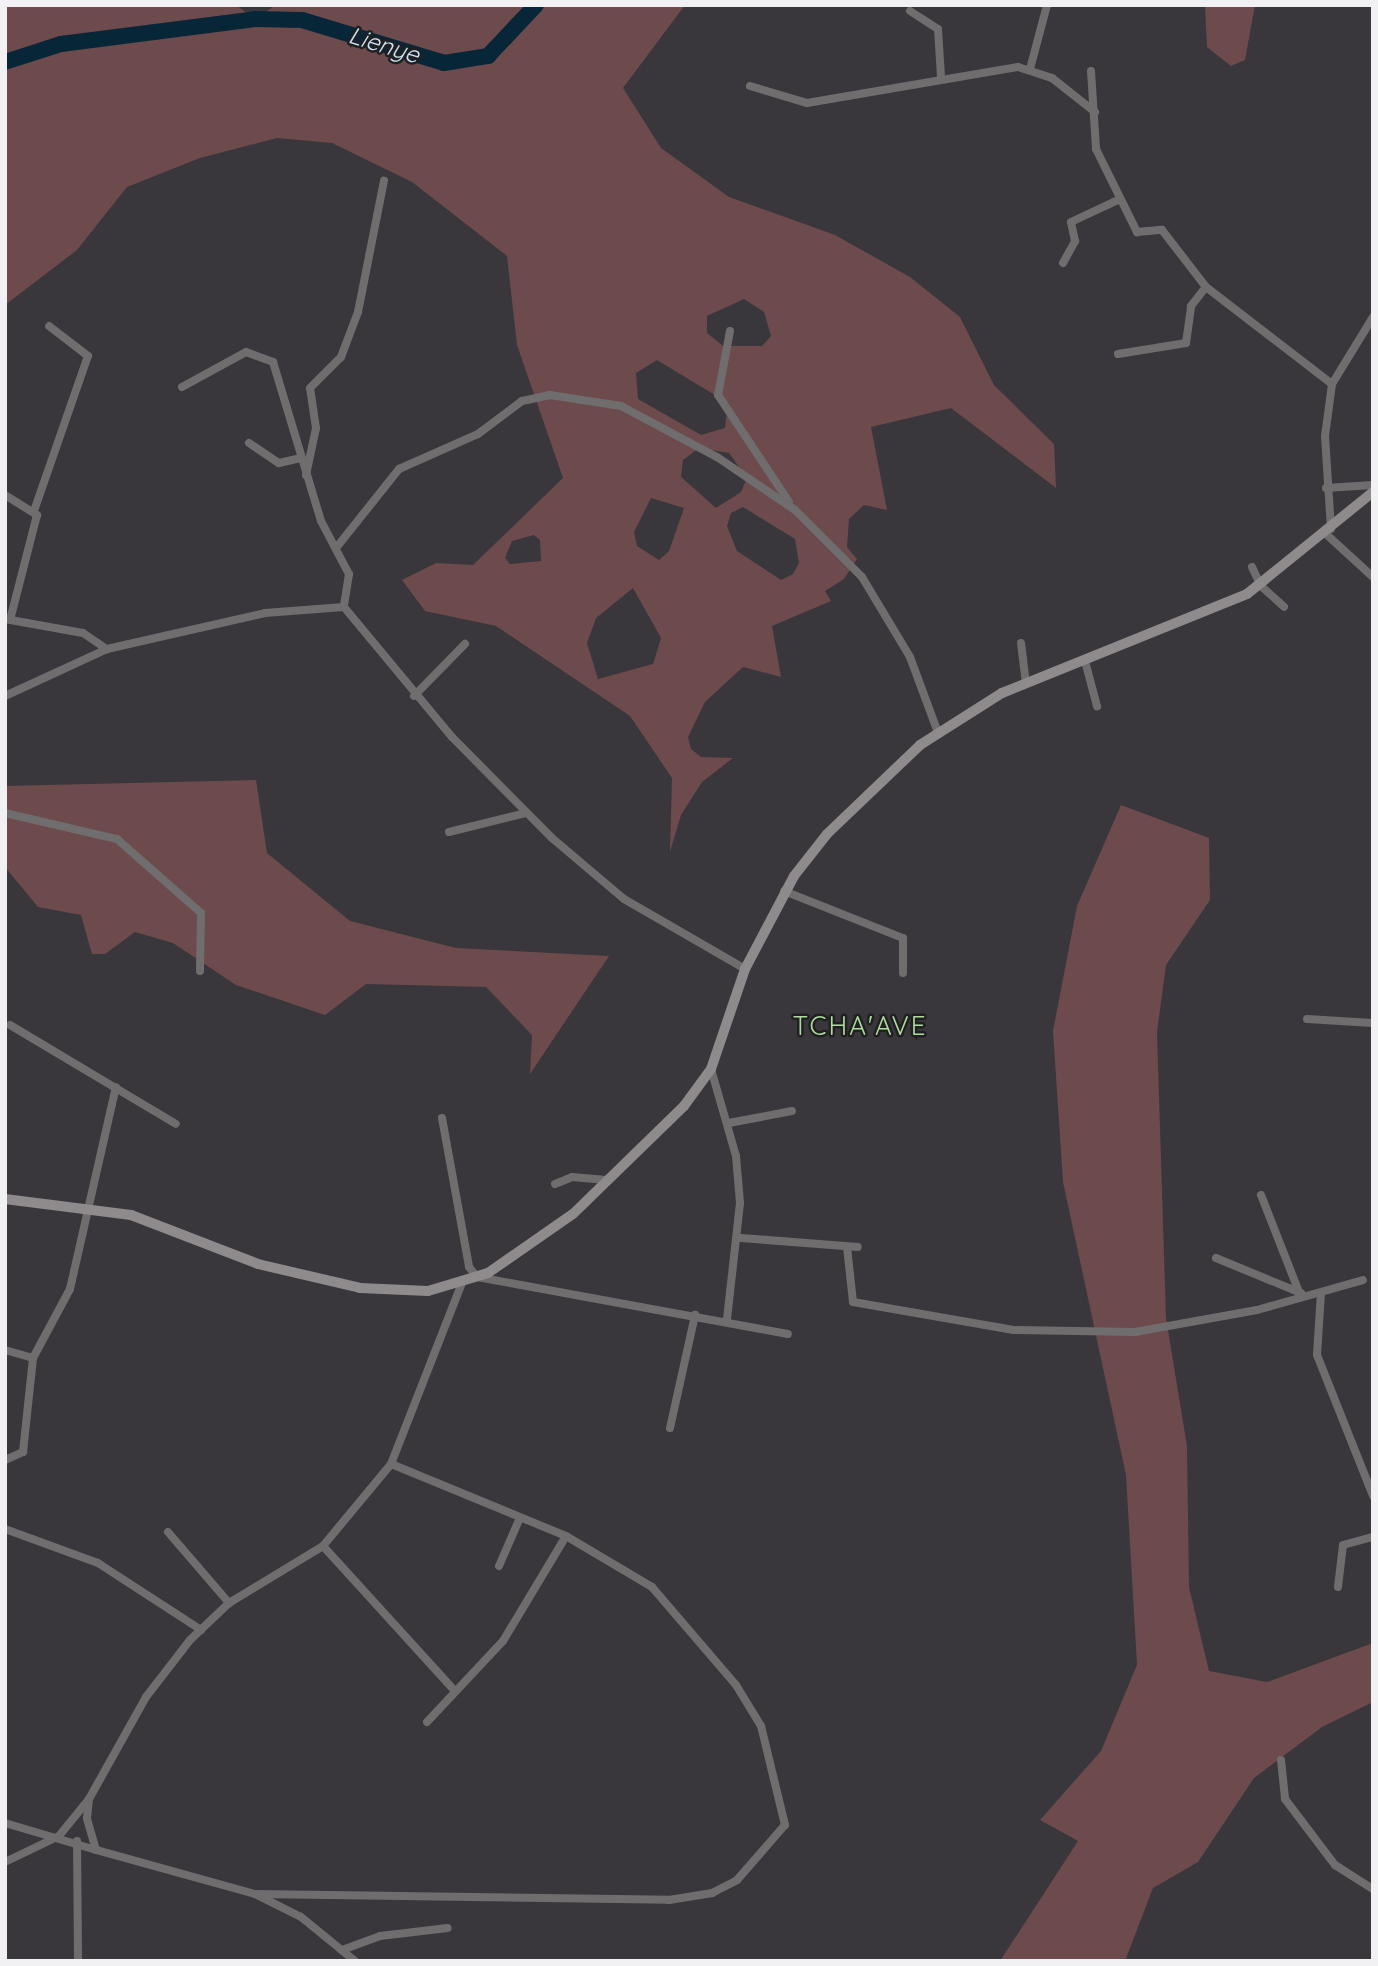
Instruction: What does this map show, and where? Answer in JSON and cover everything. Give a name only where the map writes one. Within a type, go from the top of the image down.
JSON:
[{"type":"street","points":[[1030,69],[1047,5]]},
{"type":"street","points":[[910,11],[938,29],[941,77]]},
{"type":"street","points":[[750,86],[807,103],[941,77],[1030,69],[1095,112]]},
{"type":"street","points":[[1091,71],[1096,149],[1137,232],[1162,230],[1206,287],[1332,384]]},
{"type":"street","points":[[306,475],[316,428],[310,388],[341,357],[358,312],[384,181]]},
{"type":"street","points":[[1063,263],[1074,241],[1071,222],[1120,199]]},
{"type":"street","points":[[1118,354],[1186,343],[1191,306],[1206,287]]},
{"type":"street","points":[[1373,317],[1332,384],[1326,488],[1329,531],[1373,577]]},
{"type":"street","points":[[48,326],[88,356],[35,508],[8,619],[83,633],[107,649]]},
{"type":"street","points":[[730,331],[718,395],[795,510],[886,611],[937,730]]},
{"type":"street","points":[[182,387],[246,352],[267,356],[306,475],[349,574],[344,607],[414,696],[526,813],[624,899],[746,969]]},
{"type":"street","points":[[336,548],[399,468],[478,434],[522,401],[550,395],[621,406],[656,421],[795,510]]},
{"type":"street","points":[[249,443],[279,463],[300,458]]},
{"type":"street","points":[[1326,488],[1373,485]]},
{"type":"street","points":[[5,1199],[92,1206],[323,1282],[393,1291],[461,1285],[477,1277],[542,1238],[609,1180],[684,1106],[711,1069],[746,969],[784,891],[827,834],[937,730],[1026,682],[1085,662],[1261,586],[1373,492]]},
{"type":"street","points":[[5,495],[35,508]]},
{"type":"street","points":[[1252,567],[1261,586],[1284,607]]},
{"type":"street","points":[[5,696],[107,649],[265,613],[344,607]]},
{"type":"street","points":[[1021,643],[1026,682]]},
{"type":"street","points":[[414,696],[465,644]]},
{"type":"street","points":[[1085,662],[1097,706]]},
{"type":"street","points":[[5,813],[117,839],[201,913],[200,971]]},
{"type":"street","points":[[449,832],[526,813]]},
{"type":"street","points":[[784,891],[896,934],[906,946],[903,972]]},
{"type":"street","points":[[1307,1019],[1373,1023]]},
{"type":"street","points":[[10,1025],[176,1124]]},
{"type":"street","points":[[711,1069],[729,1123],[741,1238],[727,1319]]},
{"type":"street","points":[[5,1461],[23,1452],[33,1358],[70,1289],[92,1206],[116,1087]]},
{"type":"street","points":[[729,1123],[792,1111]]},
{"type":"street","points":[[442,1118],[469,1267],[477,1277],[727,1319],[788,1334]]},
{"type":"street","points":[[555,1184],[572,1177],[609,1180]]},
{"type":"street","points":[[1261,1195],[1303,1293]]},
{"type":"street","points":[[741,1238],[858,1247]]},
{"type":"street","points":[[847,1247],[853,1302],[1014,1330],[1135,1332],[1303,1293],[1321,1293],[1363,1280]]},
{"type":"street","points":[[1216,1258],[1303,1293]]},
{"type":"street","points":[[5,1862],[59,1836],[89,1799],[146,1697],[201,1630],[229,1602],[323,1546],[391,1464],[461,1285]]},
{"type":"street","points":[[1321,1293],[1317,1355],[1373,1496]]},
{"type":"street","points":[[670,1428],[695,1315]]},
{"type":"street","points":[[5,1350],[33,1358]]},
{"type":"street","points":[[255,1894],[669,1900],[712,1893],[760,1857],[785,1825],[761,1726],[736,1685],[645,1580],[566,1536],[519,1520],[391,1464]]},
{"type":"street","points":[[499,1566],[519,1520]]},
{"type":"street","points":[[5,1529],[128,1578],[201,1630]]},
{"type":"street","points":[[168,1532],[229,1602]]},
{"type":"street","points":[[427,1722],[503,1642],[566,1536]]},
{"type":"street","points":[[1338,1587],[1343,1545],[1373,1537]]},
{"type":"street","points":[[323,1546],[455,1691]]},
{"type":"street","points":[[1281,1760],[1285,1799],[1335,1865],[1373,1889]]},
{"type":"street","points":[[89,1799],[87,1818],[96,1850]]},
{"type":"street","points":[[5,1824],[77,1841],[96,1850],[255,1894],[301,1917],[355,1961]]},
{"type":"street","points":[[77,1841],[78,1961]]},
{"type":"street","points":[[342,1950],[380,1936],[448,1928]]},
{"type":"shaded area","points":[[5,5],[236,5],[255,19],[276,5],[685,5],[623,88],[661,148],[729,197],[835,235],[910,277],[960,317],[994,385],[1054,444],[1056,488],[951,408],[871,427],[887,510],[864,505],[849,519],[847,547],[857,559],[844,579],[825,591],[831,601],[772,626],[781,677],[743,667],[705,702],[688,737],[691,749],[701,757],[733,758],[702,782],[681,815],[670,852],[672,778],[630,716],[496,626],[425,611],[402,580],[436,563],[473,565],[563,478],[517,345],[507,256],[412,182],[332,143],[277,138],[200,158],[127,187],[77,250],[5,305]],"holes":[[[744,299],[764,312],[771,336],[762,346],[723,346],[707,333],[707,316]],[[657,360],[728,403],[725,428],[701,435],[638,399],[636,373]],[[699,448],[729,453],[747,478],[741,492],[716,508],[681,477],[683,460]],[[651,498],[684,508],[669,551],[659,560],[637,546],[634,532]],[[743,507],[795,539],[799,563],[793,574],[781,580],[737,551],[727,526],[731,513]],[[534,535],[540,540],[541,561],[510,564],[505,558],[512,541]],[[633,588],[661,638],[653,664],[598,679],[587,643],[596,618]]]},
{"type":"shaded area","points":[[1205,5],[1255,5],[1245,60],[1231,66],[1207,47]]},
{"type":"shaded area","points":[[256,780],[267,853],[350,921],[456,948],[609,956],[530,1074],[532,1035],[486,987],[366,984],[325,1015],[236,985],[173,943],[135,932],[105,954],[92,954],[81,915],[38,907],[5,867],[5,786]]},
{"type":"shaded area","points":[[1121,805],[1209,838],[1210,900],[1166,965],[1157,1032],[1166,1318],[1187,1446],[1189,1587],[1209,1671],[1267,1682],[1373,1643],[1373,1702],[1322,1727],[1254,1778],[1198,1862],[1153,1888],[1125,1961],[1000,1961],[1078,1841],[1040,1820],[1101,1751],[1137,1665],[1126,1475],[1063,1182],[1053,1031],[1077,906]]},
{"type":"waterway","name":"Lienye","points":[[5,62],[61,44],[255,19],[302,20],[444,63],[488,56],[536,5]]},
{"type":"district","name":"TCHA'AVE","points":[[860,1026]]}]
